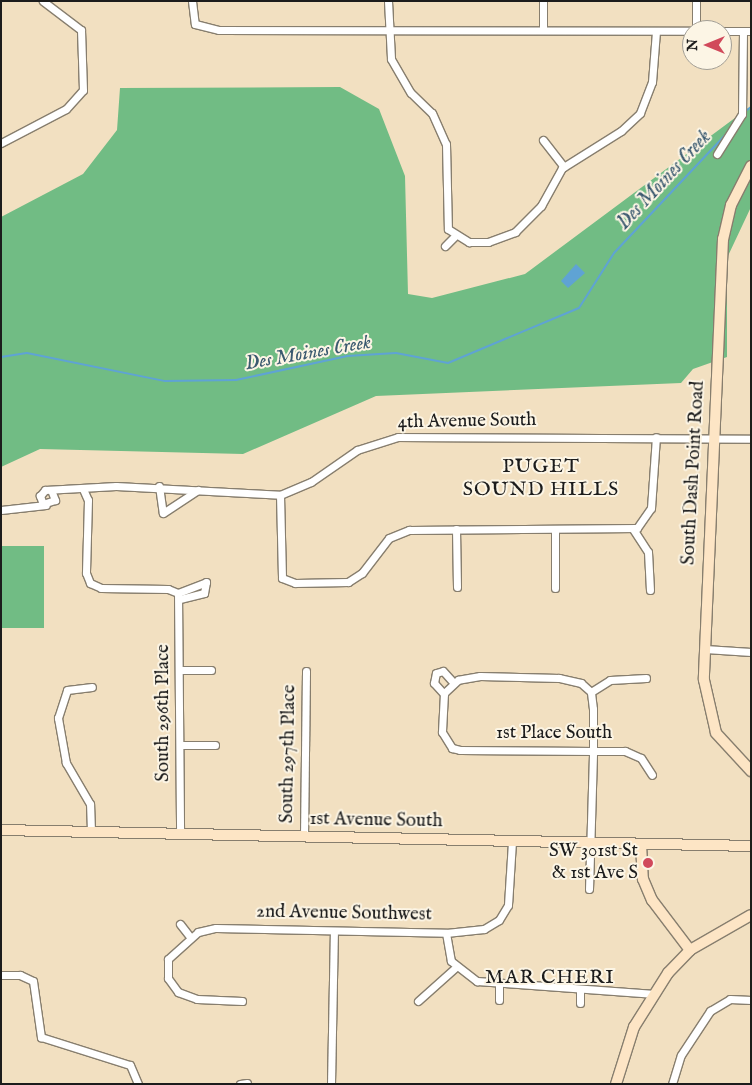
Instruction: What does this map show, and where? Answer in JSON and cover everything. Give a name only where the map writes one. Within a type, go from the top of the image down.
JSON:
[{"type":"street","points":[[1,143],[25,134],[66,109],[81,95],[85,73],[81,30],[43,1]]},
{"type":"street","points":[[192,1],[196,25],[219,30],[682,30]]},
{"type":"street","points":[[388,1],[391,59],[398,74],[432,113],[444,134],[445,218],[454,236],[483,243],[515,232],[541,206],[564,167],[621,131],[648,99],[656,30]]},
{"type":"street","points":[[543,1],[544,30]]},
{"type":"street","points":[[695,20],[696,1]]},
{"type":"street","points":[[717,154],[742,114],[747,31],[732,31]]},
{"type":"street","points":[[543,140],[564,167]]},
{"type":"street","name":"South Dash Point Road","points":[[751,166],[731,205],[723,238],[705,650],[710,719],[724,747],[751,771]]},
{"type":"street","points":[[445,246],[454,236]]},
{"type":"street","name":"4th Avenue South","points":[[51,490],[66,492],[83,489],[160,486],[239,496],[280,495],[311,482],[357,450],[398,437],[751,438]]},
{"type":"street","points":[[280,495],[280,573],[284,580],[352,581],[398,533],[456,528],[633,529],[642,525],[651,508],[656,437]]},
{"type":"street","points":[[160,486],[163,513],[198,490]]},
{"type":"street","name":"South 296th Place","points":[[83,489],[89,506],[86,573],[93,586],[179,596],[182,670],[180,833]]},
{"type":"street","points":[[27,508],[40,496],[51,490],[55,500]]},
{"type":"street","name":"4th Avenue South","points":[[46,505],[66,492]]},
{"type":"street","points":[[1,510],[46,505],[40,496]]},
{"type":"street","points":[[456,528],[457,587]]},
{"type":"street","points":[[555,528],[555,588]]},
{"type":"street","points":[[633,529],[646,546],[650,590]]},
{"type":"street","points":[[705,650],[751,652]]},
{"type":"street","points":[[182,670],[211,670]]},
{"type":"street","name":"South 297th Place","points":[[304,836],[306,671]]},
{"type":"street","points":[[452,684],[443,671],[436,673],[434,683],[444,694],[452,684],[475,676],[558,678],[580,683],[591,692],[593,751],[589,889]]},
{"type":"street","points":[[591,692],[610,680],[646,678]]},
{"type":"street","points":[[91,831],[90,804],[66,763],[58,718],[68,690],[92,688]]},
{"type":"street","name":"1st Place South","points":[[444,694],[446,744],[460,750],[633,753],[652,776]]},
{"type":"street","points":[[180,745],[216,745]]},
{"type":"street","name":"1st Avenue South","points":[[1,830],[751,846]]},
{"type":"street","points":[[446,933],[480,930],[501,917],[512,891],[512,841]]},
{"type":"street","points":[[641,844],[643,879],[652,900],[690,950]]},
{"type":"street","points":[[616,1084],[625,1047],[652,994],[690,950],[751,915]]},
{"type":"street","points":[[180,924],[190,937],[165,968],[172,987],[184,996],[242,1001]]},
{"type":"street","name":"2nd Avenue Southwest","points":[[190,937],[227,928],[446,933],[447,949],[456,967]]},
{"type":"street","points":[[331,1084],[334,931]]},
{"type":"street","points":[[418,1001],[456,967],[477,981],[652,994]]},
{"type":"street","points":[[1,975],[20,975],[32,982],[41,1037],[134,1070],[138,1084]]},
{"type":"street","points":[[499,984],[499,1000]]},
{"type":"street","points":[[580,989],[580,1003]]},
{"type":"street","points":[[672,1084],[698,1025],[730,999],[751,1000]]},
{"type":"green space","points":[[340,87],[379,109],[405,176],[408,294],[432,298],[525,274],[751,106],[751,207],[727,258],[727,357],[693,369],[681,383],[376,396],[243,454],[40,449],[1,467],[1,217],[83,174],[117,130],[120,88]]},
{"type":"green space","points":[[1,546],[44,546],[44,628],[1,628]]},
{"type":"water","points":[[576,264],[585,273],[568,288],[561,281]]},
{"type":"waterway","name":"Des Moines Creek","points":[[747,110],[751,107]]},
{"type":"waterway","name":"Des Moines Creek","points":[[1,357],[27,353],[165,381],[236,380],[347,356],[396,353],[448,363],[579,308],[614,253],[728,132]]},
{"type":"place","name":"SW 301st St & 1st Ave S","points":[[648,863]]},
{"type":"district","name":"PUGET SOUND HILLS","points":[[541,478]]},
{"type":"district","name":"MAR CHERI","points":[[550,977]]}]
